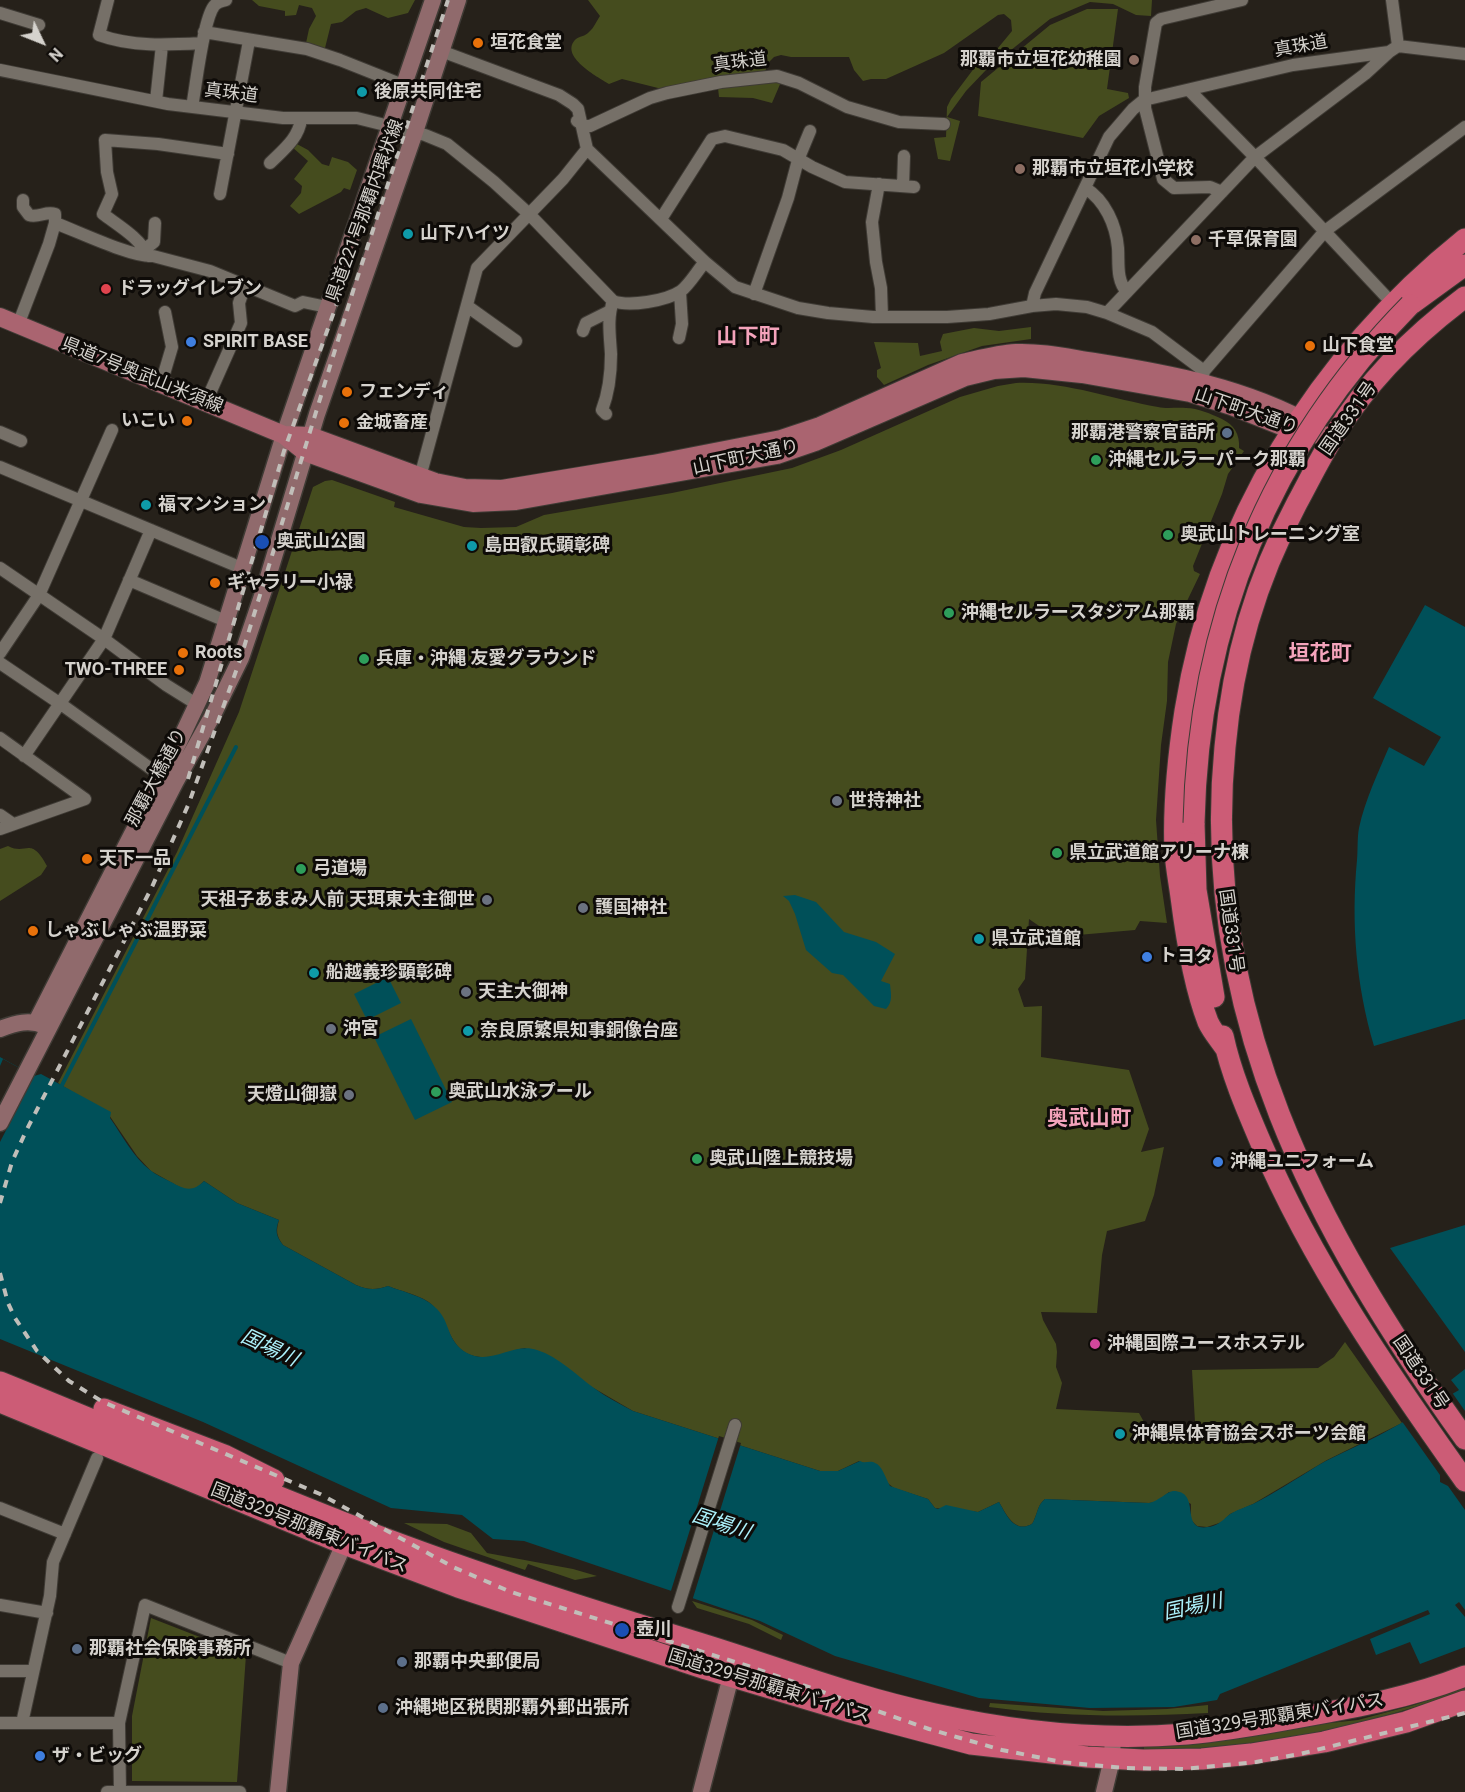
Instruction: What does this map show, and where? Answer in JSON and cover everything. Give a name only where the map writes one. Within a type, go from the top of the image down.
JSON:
[{"type":"highway","name":"国道331号","points":[[1465,238],[1436,262],[1401,304],[1316,419],[1284,470],[1252,537],[1227,606],[1209,676],[1197,756],[1194,823],[1196,890],[1207,960],[1226,1049],[1254,1125],[1279,1183],[1344,1300],[1414,1409],[1465,1481]]},
{"type":"highway","name":"国道331号","points":[[1226,1049],[1209,1023],[1192,966],[1175,852],[1176,793],[1182,735],[1196,656],[1212,597],[1249,506],[1295,424],[1343,360],[1401,304],[1465,254]]},
{"type":"highway","points":[[1401,304],[1465,265]]},
{"type":"highway","name":"国道331号","points":[[1465,297],[1409,344],[1360,398],[1333,437],[1283,530],[1254,598],[1237,662],[1222,771],[1222,853],[1228,928],[1237,979],[1251,1033],[1280,1117],[1303,1171],[1363,1286],[1465,1439]]},
{"type":"highway","points":[[0,1368],[224,1455],[298,1493],[340,1535]]},
{"type":"highway","name":"国道329号那覇東バイパス","points":[[0,1382],[56,1415],[340,1535],[531,1612],[847,1712],[971,1744],[1112,1759],[1202,1759],[1287,1749],[1406,1722],[1465,1701]]},
{"type":"highway","name":"国道329号那覇東バイパス","points":[[0,1402],[56,1415]]},
{"type":"highway","points":[[0,1418],[281,1529],[340,1535]]},
{"type":"highway","name":"国道329号那覇東バイパス","points":[[340,1535],[465,1568],[564,1602],[853,1692],[930,1713],[1004,1727],[1083,1735],[1180,1735],[1248,1726],[1371,1704],[1465,1676]]},
{"type":"highway","points":[[731,1676],[737,1654]]},
{"type":"main road","name":"県道221号那覇内環状線","points":[[284,435],[433,0]]},
{"type":"main road","name":"県道221号那覇内環状線","points":[[308,444],[458,0]]},
{"type":"main road","name":"県道7号奥武山米須線","points":[[0,317],[284,435]]},
{"type":"main road","name":"山下町大通り","points":[[284,435],[435,482],[465,488],[502,489],[768,443],[820,426],[962,363],[1015,353],[1046,354],[1137,369],[1203,376],[1295,424]]},
{"type":"main road","name":"山下町大通り","points":[[308,444],[402,488],[473,503],[516,501],[777,455],[830,436],[965,377],[994,370],[1024,368],[1082,374],[1190,393],[1333,437]]},
{"type":"main road","name":"那覇大橋通り","points":[[0,1123],[27,1072],[43,1025],[161,776],[198,705],[228,622],[284,435]]},
{"type":"main road","name":"那覇大橋通り","points":[[43,1025],[234,674],[254,623],[308,444]]},
{"type":"main road","points":[[1,1027],[28,1022],[43,1025]]},
{"type":"main road","points":[[278,1792],[291,1663],[340,1535]]},
{"type":"main road","points":[[701,1792],[731,1676]]},
{"type":"main road","points":[[1104,1792],[1112,1759],[1113,1735]]},
{"type":"street","points":[[108,0],[99,35],[129,42],[162,45],[203,37],[307,49],[404,85]]},
{"type":"street","points":[[192,107],[203,37],[214,5],[226,0]]},
{"type":"street","points":[[1222,192],[1210,187],[1174,188],[1168,185],[1163,179],[1144,100],[1156,23],[1161,19],[1242,0]]},
{"type":"street","points":[[1107,313],[1255,157],[1365,74],[1394,49],[1392,0]]},
{"type":"street","points":[[0,13],[39,24]]},
{"type":"street","points":[[220,194],[249,41]]},
{"type":"street","points":[[156,101],[162,45]]},
{"type":"street","name":"真珠道","points":[[1144,100],[1293,65],[1394,49],[1465,54]]},
{"type":"street","points":[[441,51],[559,95],[573,104],[578,109],[579,123],[587,149],[727,282],[754,294],[798,308],[828,314],[882,317],[968,315],[1056,304],[1088,307],[1152,332],[1203,376],[1325,231],[1465,127]]},
{"type":"street","name":"真珠道","points":[[0,70],[156,101],[234,113],[301,118],[344,117],[390,125],[447,144],[529,214],[611,306]]},
{"type":"street","name":"真珠道","points":[[579,123],[590,126],[650,98],[667,93],[721,82],[777,76],[799,83],[847,107],[906,123],[944,124]]},
{"type":"street","points":[[1190,91],[1325,231],[1401,304]]},
{"type":"street","points":[[1032,306],[1035,293],[1109,138],[1133,109],[1144,100]]},
{"type":"street","points":[[270,163],[291,142],[301,118]]},
{"type":"street","points":[[754,294],[788,198],[798,160],[810,132]]},
{"type":"street","points":[[661,219],[712,139],[717,136],[783,150],[798,160],[845,182],[908,187],[904,156]]},
{"type":"street","points":[[146,253],[124,230],[103,214],[112,194],[107,172],[105,140],[158,144],[228,154]]},
{"type":"street","points":[[420,477],[477,268],[563,179],[587,149]]},
{"type":"street","points":[[879,184],[872,222],[882,317]]},
{"type":"street","points":[[1085,188],[1099,200],[1112,224],[1117,241],[1120,284],[1127,292]]},
{"type":"street","points":[[18,325],[55,223],[55,214],[29,215],[23,207],[23,200]]},
{"type":"street","points":[[55,223],[130,252],[146,253],[210,271],[295,306],[303,302],[327,307]]},
{"type":"street","points":[[146,253],[154,242],[155,223]]},
{"type":"street","points":[[583,331],[586,323],[611,306],[662,298],[680,291],[705,262]]},
{"type":"street","points":[[206,402],[241,323],[239,303],[245,285]]},
{"type":"street","points":[[679,338],[682,324],[680,291]]},
{"type":"street","points":[[467,306],[516,341]]},
{"type":"street","points":[[606,414],[602,410],[608,393],[611,306]]},
{"type":"street","points":[[161,384],[172,347],[165,312]]},
{"type":"street","points":[[0,653],[39,596],[112,429]]},
{"type":"street","points":[[1,435],[21,441]]},
{"type":"street","points":[[0,467],[244,569]]},
{"type":"street","points":[[24,756],[104,639],[151,530]]},
{"type":"street","points":[[0,568],[104,639],[158,680],[198,705]]},
{"type":"street","points":[[129,580],[228,622]]},
{"type":"street","points":[[0,663],[161,776]]},
{"type":"street","points":[[0,738],[85,799],[0,829]]},
{"type":"street","points":[[0,815],[13,824]]},
{"type":"street","points":[[679,1603],[733,1430]]},
{"type":"street","points":[[22,1723],[47,1613],[53,1562],[97,1458]]},
{"type":"street","points":[[0,1508],[65,1534]]},
{"type":"street","points":[[0,1605],[47,1613]]},
{"type":"street","points":[[120,1792],[119,1723],[145,1605],[291,1663]]},
{"type":"street","points":[[0,1671],[33,1671]]},
{"type":"street","points":[[0,1723],[119,1723]]},
{"type":"street","points":[[107,1792],[240,1792]]},
{"type":"green space","points":[[252,0],[415,0],[408,13],[388,18],[366,8],[356,11],[342,22],[331,24],[325,48],[322,49],[306,43],[309,29],[316,16],[312,8],[299,5],[296,15],[285,16],[285,11],[259,6]]},
{"type":"green space","points":[[588,0],[1152,0],[1151,16],[1136,15],[1113,4],[1090,2],[1050,19],[986,70],[966,91],[947,117],[960,121],[950,161],[938,159],[934,138],[946,137],[947,107],[951,99],[975,67],[998,48],[1012,31],[1011,20],[1004,14],[998,15],[944,53],[886,79],[863,81],[854,70],[849,57],[781,55],[774,57],[768,63],[763,78],[781,82],[772,103],[753,98],[719,97],[718,88],[674,92],[622,79],[609,84],[582,65],[572,52],[576,39],[588,33],[600,16]]},
{"type":"green space","points":[[1087,9],[1118,9],[1107,89],[1128,93],[1129,98],[1099,116],[1083,138],[978,116],[981,82],[1050,25]]},
{"type":"green space","points":[[295,143],[308,150],[322,164],[329,166],[332,157],[348,162],[357,170],[350,190],[344,188],[341,192],[299,214],[290,206],[301,193],[302,186],[294,179],[308,161],[292,147]]},
{"type":"green space","points":[[1031,327],[1031,339],[982,346],[928,365],[884,385],[877,377],[877,370],[881,368],[874,342],[918,343],[920,356],[942,351],[940,342],[943,334],[974,328],[999,331]]},
{"type":"green space","name":"奥武山公園","points":[[1016,383],[1052,385],[1140,404],[1200,410],[1230,424],[1237,434],[1239,448],[1244,451],[1228,474],[1193,566],[1194,571],[1200,574],[1176,624],[1168,662],[1167,701],[1161,745],[1156,820],[1160,876],[1167,923],[1140,921],[1135,930],[1055,937],[1029,919],[1025,979],[1018,989],[1024,1007],[1042,1006],[1041,1057],[1129,1070],[1149,1129],[1141,1152],[1164,1147],[1154,1195],[1145,1221],[1107,1231],[1102,1255],[1097,1313],[1041,1312],[1056,1344],[1056,1367],[1062,1383],[1056,1409],[1139,1413],[1155,1442],[1196,1440],[1192,1370],[1318,1368],[1334,1357],[1345,1342],[1402,1423],[1327,1460],[1253,1504],[1230,1514],[1222,1522],[1207,1527],[1197,1526],[1191,1520],[1191,1504],[1169,1492],[1157,1502],[1149,1503],[1045,1499],[1033,1522],[1022,1527],[1010,1519],[999,1502],[978,1512],[935,1508],[928,1499],[894,1488],[859,1461],[838,1471],[820,1471],[633,1411],[525,1348],[494,1356],[472,1355],[456,1344],[441,1316],[427,1301],[388,1286],[372,1289],[356,1285],[283,1245],[277,1233],[279,1220],[237,1203],[204,1181],[191,1190],[183,1189],[151,1171],[137,1156],[109,1115],[58,1083],[177,852],[239,712],[313,487],[332,480],[395,502],[394,507],[464,527],[516,527],[544,515],[672,493],[792,468],[841,450],[960,397]]},
{"type":"green space","points":[[8,846],[36,851],[47,866],[41,875],[0,901],[0,849]]},
{"type":"green space","points":[[404,1523],[447,1524],[471,1533],[487,1553],[573,1569],[597,1576],[575,1580],[528,1564],[525,1570],[444,1542]]},
{"type":"green space","points":[[692,1601],[752,1620],[783,1635],[781,1640],[749,1624],[697,1608]]},
{"type":"green space","points":[[151,1618],[246,1655],[237,1782],[132,1781],[132,1716]]},
{"type":"green space","points":[[1465,1688],[1465,1691],[1411,1708],[1301,1736],[1233,1746],[1144,1750],[1144,1743],[1358,1720]]},
{"type":"green space","points":[[990,1703],[1103,1711],[1208,1705],[1208,1713],[1071,1714],[989,1707]]},
{"type":"water","points":[[1425,605],[1465,627],[1465,1019],[1374,1046],[1363,1000],[1356,954],[1355,884],[1359,828],[1368,797],[1389,747],[1424,766],[1441,737],[1373,698]]},
{"type":"water","points":[[795,895],[816,902],[844,932],[876,942],[895,954],[881,981],[890,984],[891,1001],[886,1009],[874,1006],[843,975],[832,973],[806,950],[795,914],[789,901],[783,896]]},
{"type":"water","points":[[388,977],[401,1003],[367,1020],[354,994]]},
{"type":"water","points":[[411,1019],[452,1102],[415,1120],[374,1037]]},
{"type":"water","name":"国場川","points":[[0,1057],[34,1076],[41,1074],[111,1112],[110,1118],[133,1152],[157,1175],[188,1189],[204,1181],[237,1203],[279,1220],[277,1233],[283,1245],[356,1285],[372,1289],[388,1286],[426,1301],[441,1314],[455,1343],[467,1353],[485,1357],[519,1349],[537,1350],[560,1362],[599,1391],[633,1411],[820,1471],[838,1471],[860,1461],[873,1462],[882,1469],[890,1486],[928,1499],[935,1508],[946,1505],[978,1512],[999,1502],[1013,1523],[1022,1527],[1033,1522],[1045,1499],[1149,1503],[1173,1491],[1182,1493],[1187,1498],[1192,1519],[1196,1525],[1213,1526],[1325,1461],[1378,1436],[1459,1390],[1451,1380],[1465,1369],[1465,1610],[1459,1602],[1455,1605],[1465,1617],[1465,1647],[1420,1664],[1410,1642],[1376,1655],[1370,1639],[1430,1614],[1428,1610],[1220,1694],[1217,1700],[1174,1707],[1090,1708],[979,1698],[835,1656],[760,1621],[524,1541],[493,1539],[462,1515],[391,1508],[203,1422],[0,1339]]},
{"type":"water","points":[[1465,1225],[1465,1352],[1390,1248]]},
{"type":"pier","points":[[3,1059],[34,1076],[0,1142],[0,1066]]},
{"type":"pier","points":[[1451,1391],[1465,1411],[1465,1510],[1448,1486],[1440,1482],[1440,1475],[1401,1420]]},
{"type":"pier","points":[[719,1436],[741,1443],[692,1601],[670,1594]]},
{"type":"waterway","points":[[61,1087],[236,747]]},
{"type":"railway","points":[[0,1203],[12,1162],[26,1131],[152,887],[189,803],[241,657],[354,288],[448,0]]},
{"type":"railway","points":[[188,779],[284,451],[359,242]]},
{"type":"railway","points":[[0,1273],[8,1303],[15,1318],[37,1351],[69,1381],[103,1402],[320,1494],[453,1567],[511,1592],[748,1666],[929,1729],[1002,1750],[1062,1762],[1125,1768],[1183,1769],[1256,1762],[1300,1754],[1465,1713]]},
{"type":"place","name":"垣花食堂","points":[[478,43]]},
{"type":"place","name":"那覇市立垣花幼稚園","points":[[1134,60]]},
{"type":"place","name":"後原共同住宅","points":[[362,92]]},
{"type":"place","name":"那覇市立垣花小学校","points":[[1020,169]]},
{"type":"place","name":"山下ハイツ","points":[[408,234]]},
{"type":"place","name":"千草保育園","points":[[1196,240]]},
{"type":"place","name":"ドラッグイレブン","points":[[106,289]]},
{"type":"place","name":"SPIRIT BASE","points":[[191,342]]},
{"type":"place","name":"山下食堂","points":[[1310,346]]},
{"type":"place","name":"フェンディ","points":[[347,392]]},
{"type":"place","name":"いこい","points":[[187,421]]},
{"type":"place","name":"金城畜産","points":[[344,423]]},
{"type":"place","name":"那覇港警察官詰所","points":[[1227,433]]},
{"type":"place","name":"沖縄セルラーパーク那覇","points":[[1096,460]]},
{"type":"place","name":"福マンション","points":[[146,505]]},
{"type":"place","name":"奥武山トレーニング室","points":[[1168,535]]},
{"type":"place","name":"奥武山公園","points":[[262,542]]},
{"type":"place","name":"島田叡氏顕彰碑","points":[[472,546]]},
{"type":"place","name":"ギャラリー小禄","points":[[215,583]]},
{"type":"place","name":"沖縄セルラースタジアム那覇","points":[[949,613]]},
{"type":"place","name":"Roots","points":[[183,653]]},
{"type":"place","name":"兵庫・沖縄 友愛グラウンド","points":[[364,659]]},
{"type":"place","name":"TWO-THREE","points":[[179,670]]},
{"type":"place","name":"世持神社","points":[[837,801]]},
{"type":"place","name":"県立武道館アリーナ棟","points":[[1057,853]]},
{"type":"place","name":"天下一品","points":[[87,859]]},
{"type":"place","name":"弓道場","points":[[301,869]]},
{"type":"place","name":"天祖子あまみ人前 天珥東大主御世","points":[[487,900]]},
{"type":"place","name":"護国神社","points":[[583,908]]},
{"type":"place","name":"しゃぶしゃぶ温野菜","points":[[33,931]]},
{"type":"place","name":"県立武道館","points":[[979,939]]},
{"type":"place","name":"トヨタ","points":[[1147,957]]},
{"type":"place","name":"船越義珍顕彰碑","points":[[314,973]]},
{"type":"place","name":"天主大御神","points":[[466,992]]},
{"type":"place","name":"沖宮","points":[[331,1029]]},
{"type":"place","name":"奈良原繁県知事銅像台座","points":[[468,1031]]},
{"type":"place","name":"奥武山水泳プール","points":[[436,1092]]},
{"type":"place","name":"天燈山御嶽","points":[[349,1095]]},
{"type":"place","name":"奥武山陸上競技場","points":[[697,1159]]},
{"type":"place","name":"沖縄ユニフォーム","points":[[1218,1162]]},
{"type":"place","name":"沖縄国際ユースホステル","points":[[1095,1344]]},
{"type":"place","name":"沖縄県体育協会スポーツ会館","points":[[1120,1434]]},
{"type":"place","name":"壺川","points":[[622,1630]]},
{"type":"place","name":"那覇社会保険事務所","points":[[77,1649]]},
{"type":"place","name":"那覇中央郵便局","points":[[402,1662]]},
{"type":"place","name":"沖縄地区税関那覇外郵出張所","points":[[383,1708]]},
{"type":"place","name":"ザ・ビッグ","points":[[40,1756]]},
{"type":"district","name":"山下町","points":[[748,338]]},
{"type":"district","name":"垣花町","points":[[1320,655]]},
{"type":"district","name":"奥武山町","points":[[1089,1120]]}]
